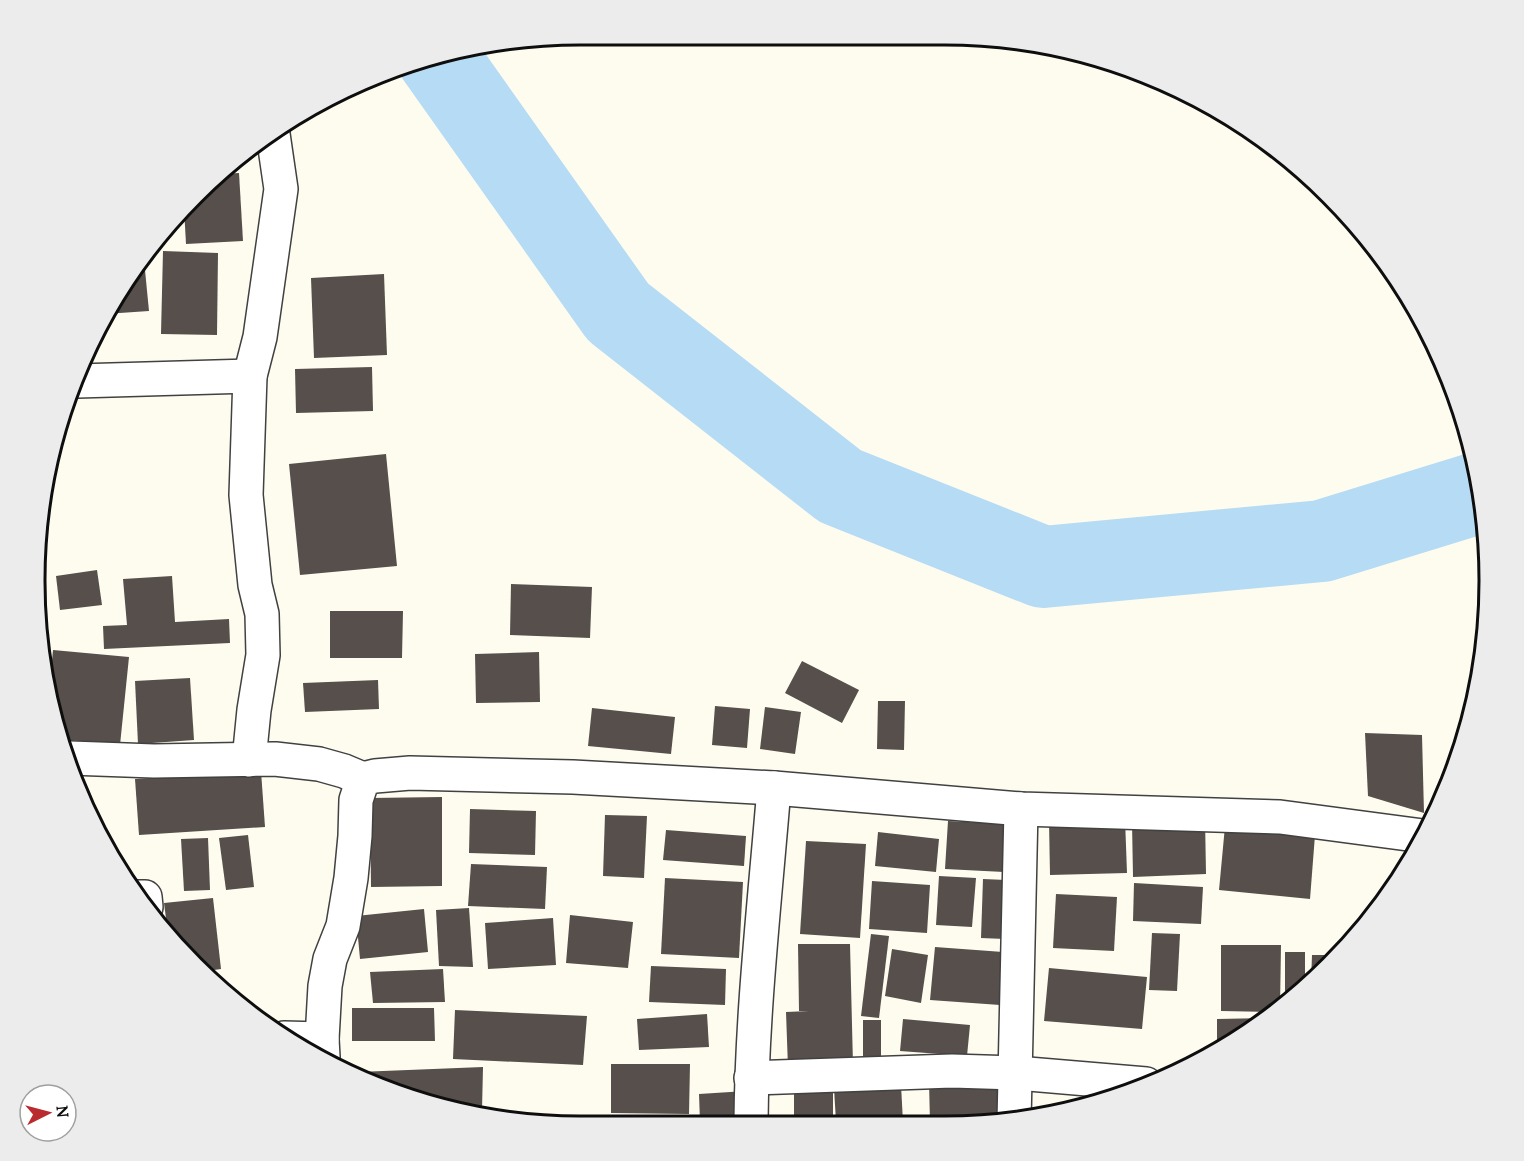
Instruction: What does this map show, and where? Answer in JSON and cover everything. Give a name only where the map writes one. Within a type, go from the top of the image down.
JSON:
[{"type":"street","points":[[249,760],[263,655],[262,614],[253,575],[246,495],[250,376],[260,337],[281,189],[274,142]]},
{"type":"street","points":[[84,381],[250,376]]},
{"type":"street","points":[[75,758],[154,761],[275,759],[319,764],[363,779],[410,773],[561,777],[774,788],[1021,809],[1280,817],[1414,835]]},
{"type":"street","points":[[323,1048],[325,986],[330,959],[343,926],[351,878],[356,800],[363,779]]},
{"type":"street","points":[[751,1116],[751,1078],[774,788]]},
{"type":"street","points":[[1014,1111],[1021,809]]},
{"type":"street","points":[[751,1078],[952,1071],[1016,1073],[1129,1083]]},
{"type":"building","points":[[233,173],[239,173],[243,241],[186,244],[185,220]]},
{"type":"building","points":[[163,251],[218,253],[217,335],[161,334]]},
{"type":"building","points":[[145,270],[149,311],[117,313]]},
{"type":"building","points":[[384,274],[387,355],[314,358],[311,278]]},
{"type":"building","points":[[372,367],[373,411],[296,413],[295,369]]},
{"type":"building","points":[[386,454],[397,566],[300,575],[289,464]]},
{"type":"building","points":[[97,570],[102,605],[60,610],[56,576]]},
{"type":"building","points":[[172,576],[175,622],[229,619],[230,643],[104,649],[103,626],[127,625],[123,579]]},
{"type":"building","points":[[511,584],[592,587],[590,638],[510,635]]},
{"type":"building","points":[[330,611],[403,611],[402,658],[330,658]]},
{"type":"building","points":[[53,650],[129,657],[120,745],[69,740],[52,662]]},
{"type":"building","points":[[539,652],[540,702],[476,703],[475,654]]},
{"type":"building","points":[[802,661],[859,690],[842,723],[785,693]]},
{"type":"building","points":[[190,678],[194,740],[138,744],[135,681]]},
{"type":"building","points":[[378,680],[379,709],[305,712],[303,683]]},
{"type":"building","points":[[878,701],[905,701],[904,750],[877,749]]},
{"type":"building","points":[[715,706],[750,709],[747,748],[712,745]]},
{"type":"building","points":[[765,707],[801,712],[795,754],[760,749]]},
{"type":"building","points":[[592,708],[675,717],[671,754],[588,746]]},
{"type":"building","points":[[1365,733],[1422,735],[1424,813],[1368,796]]},
{"type":"building","points":[[261,771],[265,827],[139,835],[135,779]]},
{"type":"building","points":[[442,797],[442,886],[371,887],[370,798]]},
{"type":"building","points":[[470,809],[536,811],[535,855],[469,853]]},
{"type":"building","points":[[605,815],[647,816],[644,878],[603,876]]},
{"type":"building","points":[[1125,819],[1127,873],[1050,875],[1049,821]]},
{"type":"building","points":[[1205,819],[1206,874],[1133,877],[1132,822]]},
{"type":"building","points":[[948,821],[1007,824],[1004,872],[945,869]]},
{"type":"building","points":[[1225,826],[1315,835],[1310,899],[1219,890]]},
{"type":"building","points":[[666,830],[746,836],[744,866],[663,860]]},
{"type":"building","points":[[878,832],[939,839],[936,872],[875,866]]},
{"type":"building","points":[[248,835],[254,887],[226,890],[219,838]]},
{"type":"building","points":[[208,838],[210,890],[184,891],[181,839]]},
{"type":"building","points":[[806,841],[866,844],[860,938],[800,934]]},
{"type":"building","points":[[471,864],[547,867],[545,909],[468,906]]},
{"type":"building","points":[[939,876],[976,878],[972,927],[936,925]]},
{"type":"building","points":[[665,878],[743,882],[739,958],[661,954]]},
{"type":"building","points":[[983,879],[1006,880],[1005,939],[981,938]]},
{"type":"building","points":[[872,881],[930,885],[927,933],[869,929]]},
{"type":"building","points":[[1134,883],[1203,887],[1201,924],[1133,921]]},
{"type":"building","points":[[1056,894],[1117,897],[1114,951],[1053,948]]},
{"type":"building","points":[[213,898],[221,969],[214,970],[178,934],[166,919],[164,903]]},
{"type":"building","points":[[469,908],[473,967],[439,966],[436,910]]},
{"type":"building","points":[[424,909],[428,952],[360,959],[356,916]]},
{"type":"building","points":[[570,915],[633,922],[628,968],[566,963]]},
{"type":"building","points":[[553,918],[556,965],[488,969],[485,923]]},
{"type":"building","points":[[1152,933],[1180,934],[1177,991],[1149,990]]},
{"type":"building","points":[[871,934],[889,936],[879,1018],[861,1016]]},
{"type":"building","points":[[798,944],[850,944],[853,1065],[788,1068],[786,1012],[809,1011],[799,1011]]},
{"type":"building","points":[[1221,945],[1281,945],[1280,996],[1260,1012],[1221,1011]]},
{"type":"building","points":[[935,947],[1003,952],[1000,1005],[930,1000]]},
{"type":"building","points":[[892,949],[928,955],[921,1003],[885,996]]},
{"type":"building","points":[[1285,952],[1305,952],[1305,975],[1285,992]]},
{"type":"building","points":[[1312,955],[1326,955],[1322,959],[1311,969]]},
{"type":"building","points":[[651,966],[726,969],[725,1005],[649,1002]]},
{"type":"building","points":[[1049,968],[1147,977],[1142,1029],[1044,1021]]},
{"type":"building","points":[[443,969],[445,1002],[373,1003],[370,972]]},
{"type":"building","points":[[352,1008],[434,1008],[435,1041],[352,1041]]},
{"type":"building","points":[[455,1010],[587,1016],[583,1065],[453,1059]]},
{"type":"building","points":[[707,1014],[709,1047],[639,1050],[637,1019]]},
{"type":"building","points":[[1251,1018],[1217,1040],[1217,1019]]},
{"type":"building","points":[[903,1019],[970,1025],[967,1056],[900,1051]]},
{"type":"building","points":[[863,1020],[881,1020],[881,1059],[863,1059]]},
{"type":"building","points":[[611,1064],[690,1064],[689,1114],[611,1113]]},
{"type":"building","points":[[483,1067],[482,1107],[408,1088],[368,1072]]},
{"type":"building","points":[[1000,1080],[1001,1112],[930,1116],[929,1082]]},
{"type":"building","points":[[794,1084],[833,1084],[833,1116],[794,1116]]},
{"type":"building","points":[[901,1085],[903,1116],[836,1116],[834,1088]]},
{"type":"building","points":[[746,1091],[747,1116],[700,1116],[699,1094]]},
{"type":"waterway","points":[[442,63],[618,312],[840,486],[1043,567],[1322,541],[1472,495]]}]
